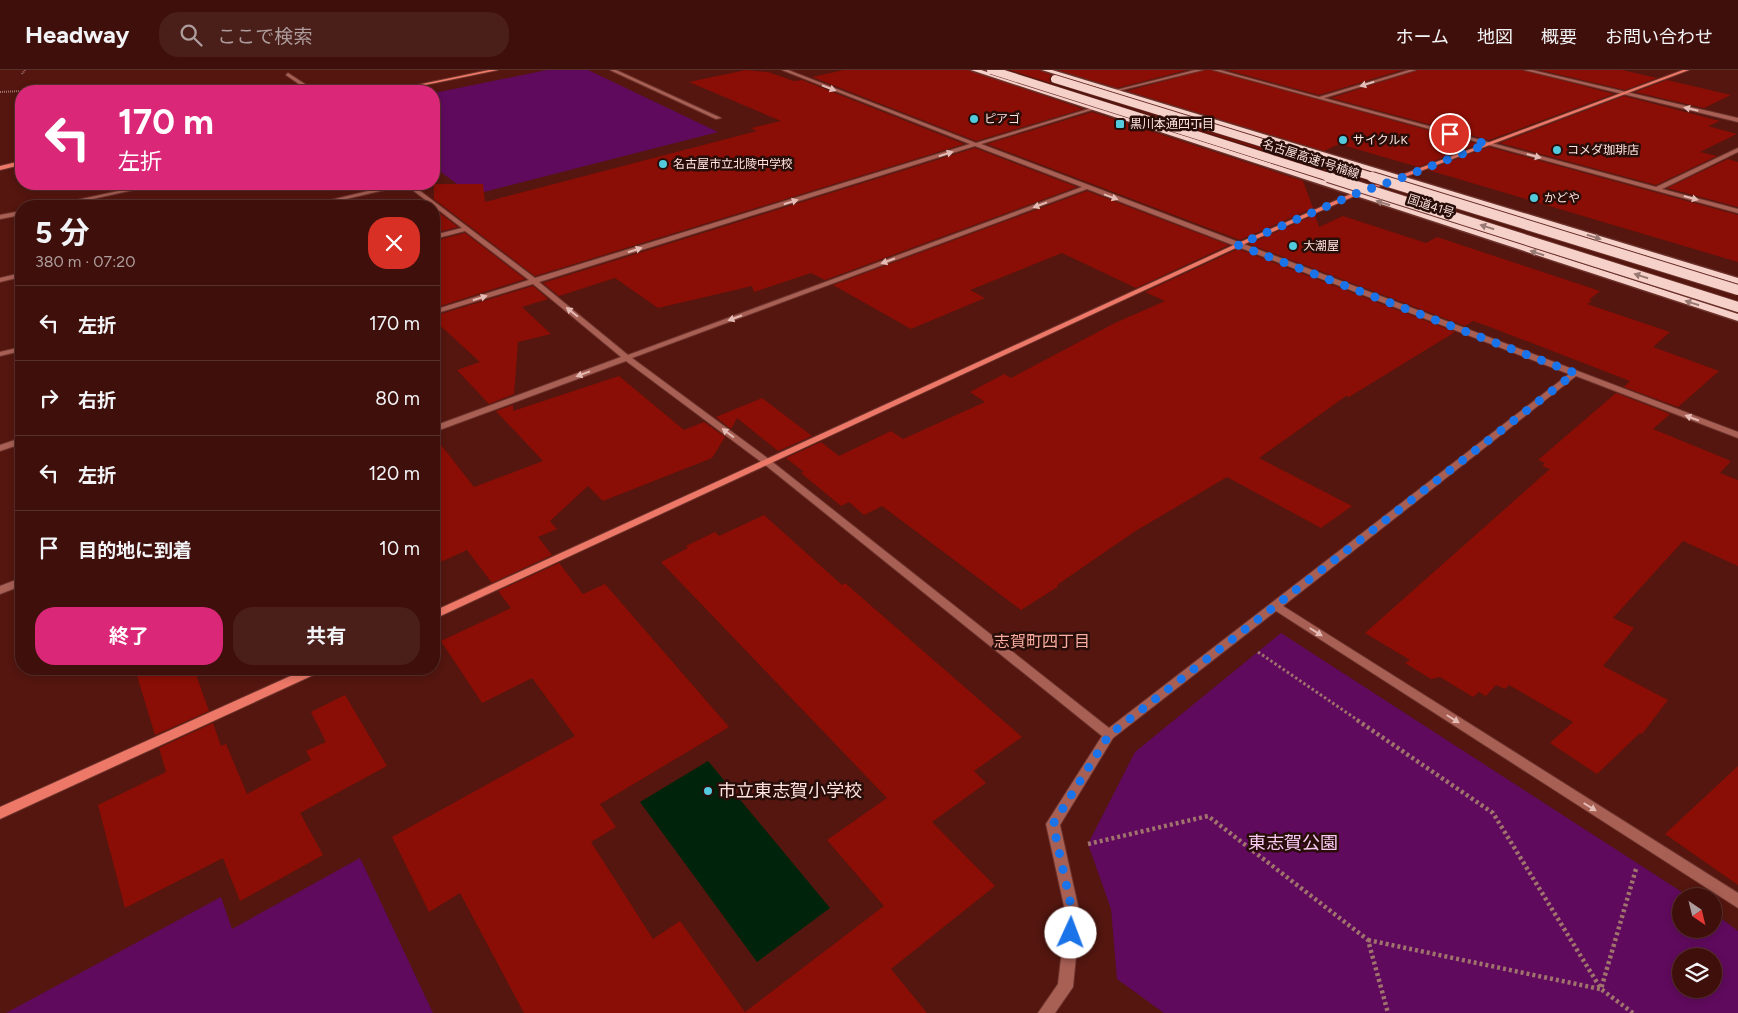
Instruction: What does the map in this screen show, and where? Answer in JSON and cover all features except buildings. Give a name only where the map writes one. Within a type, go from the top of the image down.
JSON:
[{"type":"highway","name":"国道41号","points":[[974,70],[1738,318]]},
{"type":"highway","name":"名古屋高速1号楠線","points":[[991,70],[1738,307]]},
{"type":"highway","name":"国道41号","points":[[1045,70],[1738,281]]},
{"type":"highway","name":"名古屋高速1号楠線","points":[[1034,73],[1738,290]]},
{"type":"street","points":[[420,85],[496,70]]},
{"type":"street","points":[[612,70],[718,118]]},
{"type":"street","points":[[784,70],[1086,188],[1738,435]]},
{"type":"street","points":[[1114,91],[1201,70]]},
{"type":"street","points":[[1215,70],[1738,211]]},
{"type":"street","points":[[1318,98],[1414,70]]},
{"type":"street","points":[[1526,70],[1738,120]]},
{"type":"street","points":[[440,612],[1238,245],[1355,194],[1687,70]]},
{"type":"street","points":[[288,74],[304,85]]},
{"type":"street","points":[[440,310],[1093,108]]},
{"type":"street","points":[[1656,189],[1738,150]]},
{"type":"street","points":[[0,168],[15,164]]},
{"type":"street","points":[[440,427],[1086,188]]},
{"type":"street","points":[[81,200],[129,190]]},
{"type":"street","points":[[335,200],[377,190]]},
{"type":"street","points":[[416,190],[429,200]]},
{"type":"street","points":[[440,209],[534,281],[627,358],[767,462],[1109,735]]},
{"type":"street","points":[[0,217],[15,214]]},
{"type":"street","points":[[440,236],[466,229]]},
{"type":"street","points":[[0,280],[15,276]]},
{"type":"street","points":[[0,354],[15,350]]},
{"type":"street","points":[[1046,1013],[1065,987],[1073,915],[1053,824],[1109,735],[1575,373]]},
{"type":"street","points":[[0,448],[15,443]]},
{"type":"street","points":[[0,590],[15,584]]},
{"type":"street","points":[[1275,606],[1738,901]]},
{"type":"street","points":[[0,813],[303,675]]},
{"type":"path","points":[[22,74],[26,70]]},
{"type":"path","points":[[0,92],[15,91]]},
{"type":"path","points":[[1236,636],[1493,812],[1601,989],[1632,1013]]},
{"type":"path","points":[[1088,844],[1208,816],[1368,940],[1601,989]]},
{"type":"path","points":[[1601,989],[1644,841]]},
{"type":"path","points":[[1368,940],[1388,1013]]},
{"type":"green space","points":[[547,70],[588,70],[718,132],[472,195],[440,171],[440,92]]},
{"type":"green space","name":"東志賀公園","points":[[1281,633],[1676,888],[1672,888],[1672,938],[1722,938],[1722,919],[1738,931],[1738,1013],[1164,1013],[1117,979],[1111,909],[1088,844],[1135,752]]},
{"type":"green space","points":[[360,858],[433,1013],[6,1013],[221,897],[232,929]]},
{"type":"shaded area","points":[[708,761],[830,908],[757,962],[640,802]]},
{"type":"place","name":"ピアゴ","points":[[974,119]]},
{"type":"place","name":"黒川本通四丁目","points":[[1120,124]]},
{"type":"place","name":"サイクルK","points":[[1343,140]]},
{"type":"place","name":"コメダ珈琲店","points":[[1557,150]]},
{"type":"place","name":"名古屋市立北陵中学校","points":[[663,164]]},
{"type":"place","name":"かどや","points":[[1534,198]]},
{"type":"place","name":"大潮屋","points":[[1293,246]]},
{"type":"place","name":"市立東志賀小学校","points":[[708,791]]},
{"type":"district","name":"志賀町四丁目","points":[[1042,641]]},
{"type":"route","points":[[1071,933],[1073,915],[1053,824],[1109,735],[1575,373],[1238,245],[1355,194],[1487,144],[1450,134]]}]
